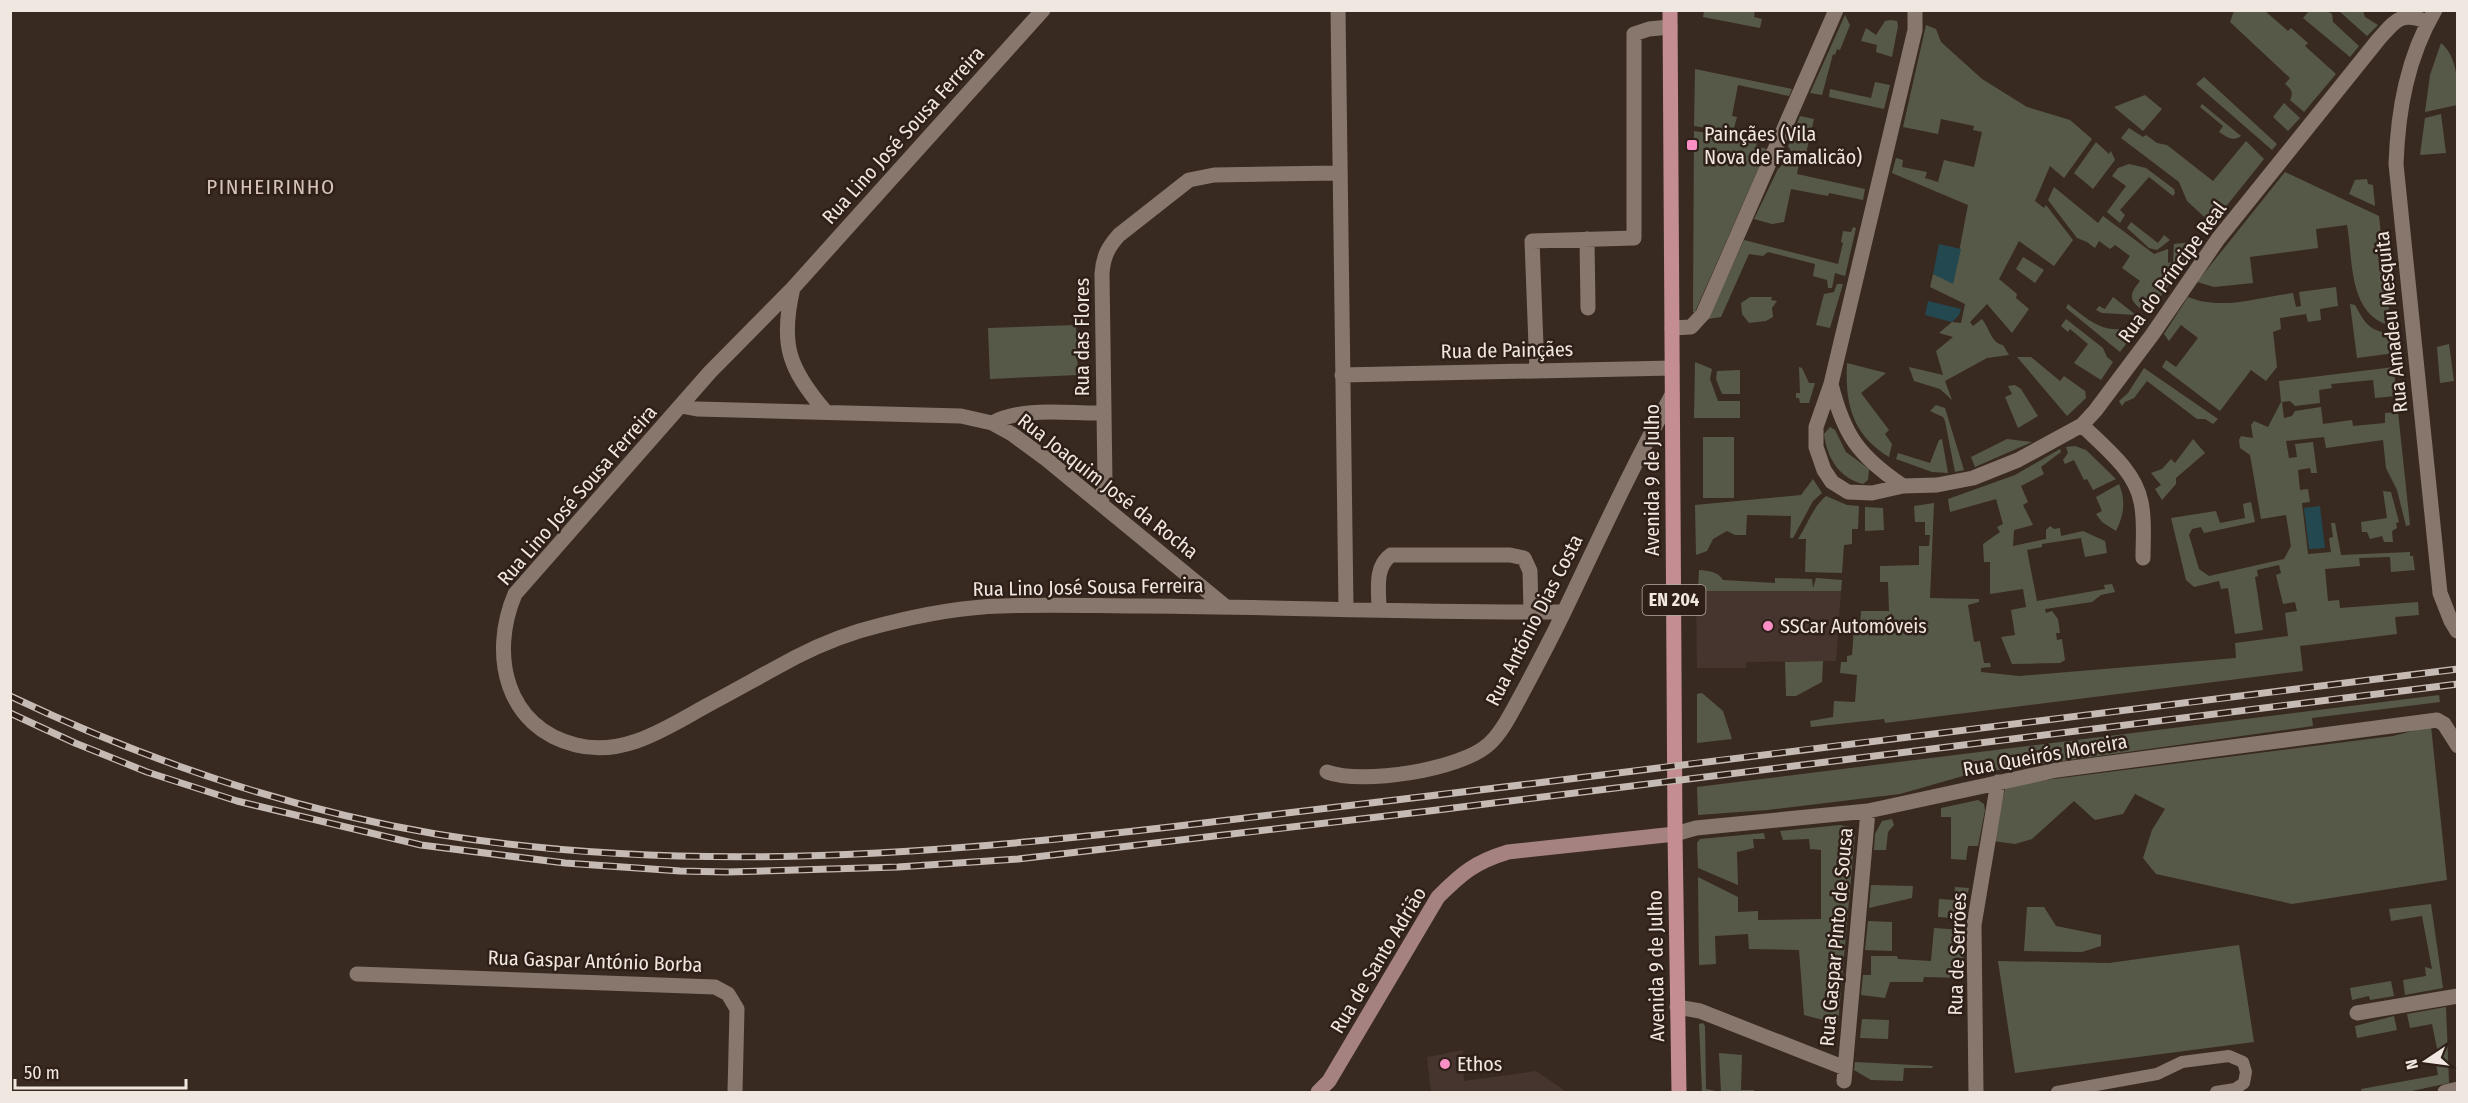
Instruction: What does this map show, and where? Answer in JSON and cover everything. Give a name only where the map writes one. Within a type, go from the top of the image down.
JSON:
[{"type":"main road","name":"Avenida 9 de Julho","points":[[1670,10],[1675,834],[1679,1092]]},
{"type":"street","name":"Rua Lino José Sousa Ferreira","points":[[1043,10],[793,288],[710,372],[514,594],[506,615],[502,641],[503,664],[509,687],[519,707],[529,719],[539,729],[578,746],[618,746],[640,740],[809,651],[839,638],[880,625],[922,616],[999,606],[1225,606],[1564,612]]},
{"type":"street","points":[[1338,10],[1338,173],[1346,609]]},
{"type":"street","points":[[1672,328],[1691,327],[1703,314],[1836,10]]},
{"type":"street","name":"Rua do Príncipe Real","points":[[1915,10],[1915,30],[1831,384],[1815,436],[1818,458],[1824,470],[1832,482],[1848,492],[1872,493],[1903,486],[1937,485],[1980,476],[2018,460],[2082,425],[2152,335],[2218,239],[2378,40],[2403,16],[2431,16]]},
{"type":"street","name":"Rua Amadeu Mesquita","points":[[2431,16],[2416,48],[2402,98],[2397,127],[2396,164],[2440,593],[2457,631]]},
{"type":"street","points":[[1537,371],[1532,241],[1634,238],[1634,34],[1649,29],[1671,27]]},
{"type":"street","name":"Rua das Flores","points":[[1101,503],[1106,481],[1102,274],[1103,258],[1110,245],[1119,235],[1189,180],[1214,175],[1338,173]]},
{"type":"street","points":[[1587,239],[1588,308]]},
{"type":"street","points":[[793,288],[786,318],[786,338],[800,378],[825,411]]},
{"type":"street","name":"Rua de Painçães","points":[[1342,375],[1672,368]]},
{"type":"street","name":"Rua do Príncipe Real","points":[[1831,384],[1837,409],[1861,452],[1903,486]]},
{"type":"street","name":"Rua António Dias Costa","points":[[1327,772],[1353,778],[1377,777],[1428,768],[1471,756],[1488,745],[1501,730],[1542,657],[1643,447],[1672,395]]},
{"type":"street","name":"Rua Joaquim José da Rocha","points":[[681,406],[697,409],[961,416],[992,423],[1012,434],[1046,459],[1225,606]]},
{"type":"street","name":"Rua Joaquim José da Rocha","points":[[992,423],[1004,417],[1025,414],[1104,413]]},
{"type":"street","points":[[2082,425],[2131,477],[2141,500],[2144,524],[2143,558]]},
{"type":"street","points":[[1379,609],[1379,572],[1382,563],[1391,555],[1510,555],[1524,558],[1530,571],[1531,612]]},
{"type":"street","name":"Rua Queirós Moreira","points":[[1627,840],[1675,834],[1696,828],[1868,810],[2057,770],[2437,720],[2444,724],[2457,746]]},
{"type":"street","name":"Rua de Serrões","points":[[1976,1092],[1974,925],[1998,782]]},
{"type":"street","name":"Rua Gaspar Pinto de Sousa","points":[[1677,1007],[1700,1011],[1844,1074],[1868,810]]},
{"type":"street","name":"Rua de Santo Adrião","points":[[1318,1092],[1329,1081],[1438,897],[1461,874],[1484,860],[1508,852],[1627,840]]},
{"type":"street","name":"Rua Gaspar António Borba","points":[[357,974],[715,987],[728,994],[737,1009],[735,1092]]},
{"type":"street","points":[[2357,1013],[2457,996]]},
{"type":"street","points":[[2445,1092],[2457,1089]]},
{"type":"lane","points":[[2057,1092],[2157,1074],[2182,1062],[2229,1056],[2243,1062],[2246,1072],[2244,1083],[2235,1089],[2216,1092]]},
{"type":"shaded area","name":"SSCar Automóveis","points":[[1696,591],[1841,591],[1836,661],[1746,662],[1746,668],[1697,668]]},
{"type":"shaded area","name":"Ethos","points":[[1463,1050],[1464,1081],[1536,1071],[1567,1092],[1431,1092],[1427,1057]]},
{"type":"green space","points":[[1755,10],[1754,17],[1762,19],[1760,28],[1703,17],[1704,11]]},
{"type":"green space","points":[[2310,10],[2327,11],[2332,14],[2333,22],[2359,46],[2350,57],[2303,18]]},
{"type":"green space","points":[[2234,11],[2265,11],[2288,31],[2291,28],[2308,43],[2305,46],[2336,74],[2304,112],[2290,100],[2291,91],[2285,84],[2290,78],[2230,22]]},
{"type":"green space","points":[[2339,11],[2363,11],[2365,17],[2378,25],[2367,36]]},
{"type":"green space","points":[[1845,15],[1850,25],[1840,50],[1837,49],[1835,55],[1833,54],[1822,95],[1810,93]]},
{"type":"green space","points":[[1885,21],[1897,21],[1898,26],[1892,57],[1876,52],[1877,45],[1861,41],[1866,28],[1876,35]]},
{"type":"green space","points":[[1926,25],[1936,29],[1941,42],[1982,79],[2027,107],[2070,120],[2092,139],[2064,178],[2050,166],[2035,201],[2044,208],[2046,205],[2073,240],[2054,266],[2019,241],[1999,279],[2017,294],[2016,298],[2029,309],[2012,333],[1987,304],[1970,322],[1973,326],[1982,319],[1993,339],[2003,345],[2009,355],[1987,358],[1945,381],[1952,400],[1940,389],[1914,381],[1909,367],[1943,375],[1936,351],[1953,337],[1939,333],[1952,322],[1961,323],[1965,304],[1930,287],[1933,274],[1953,283],[1968,205],[1892,173],[1896,158],[1903,160],[1902,167],[1927,172],[1925,178],[1938,182],[1944,160],[1974,167],[1982,132],[1973,130],[1974,126],[1941,119],[1938,134],[1903,127]]},
{"type":"green space","points":[[2441,43],[2454,63],[2457,105],[2425,112],[2430,75]]},
{"type":"green space","points":[[1695,69],[1792,89],[1789,96],[1738,85],[1732,116],[1737,117],[1733,132],[1694,126]]},
{"type":"green space","points":[[2204,77],[2277,144],[2272,150],[2196,84]]},
{"type":"green space","points":[[1875,82],[1890,85],[1884,109],[1829,97],[1830,89],[1871,98]]},
{"type":"green space","points":[[2145,95],[2162,109],[2143,131],[2114,107]]},
{"type":"green space","points":[[2284,103],[2300,118],[2288,131],[2273,117]]},
{"type":"green space","points":[[2202,104],[2241,136],[2233,139],[2219,132],[2223,126],[2200,107]]},
{"type":"green space","points":[[2441,114],[2446,153],[2420,155],[2425,118]]},
{"type":"green space","points":[[1800,116],[1814,119],[1806,153],[1791,151],[1788,146]]},
{"type":"green space","points":[[2129,128],[2143,137],[2146,135],[2157,143],[2167,145],[2213,181],[2246,141],[2264,159],[2212,224],[2187,201],[2179,182],[2121,138]]},
{"type":"green space","points":[[1694,131],[1758,140],[1756,146],[1767,149],[1695,312],[1693,312]]},
{"type":"green space","points":[[2096,142],[2109,154],[2111,151],[2115,160],[2093,189],[2074,173]]},
{"type":"green space","points":[[1784,163],[1799,164],[1797,174],[1865,189],[1863,200],[1791,189],[1784,222],[1772,224],[1754,219],[1778,169]]},
{"type":"green space","points":[[2129,164],[2146,168],[2174,189],[2175,193],[2173,196],[2149,177],[2120,210],[2125,215],[2120,223],[2107,212],[2126,186],[2112,176],[2118,168]]},
{"type":"green space","points":[[2285,172],[2379,216],[2389,309],[2384,314],[2385,324],[2373,317],[2364,307],[2358,295],[2347,225],[2316,229],[2318,248],[2250,257],[2253,283],[2214,287],[2197,282]]},
{"type":"green space","points":[[2367,179],[2368,184],[2373,185],[2375,206],[2349,194],[2355,180]]},
{"type":"green space","points":[[2054,187],[2098,223],[2103,216],[2154,254],[2168,249],[2168,263],[2173,262],[2174,244],[2200,241],[2148,314],[2132,299],[2133,292],[2140,281],[2122,268],[2130,256],[2115,245],[2110,249],[2099,241],[2095,248],[2077,238],[2048,200]]},
{"type":"green space","points":[[2131,222],[2158,243],[2164,235],[2170,240],[2157,250],[2149,248],[2127,228]]},
{"type":"green space","points":[[1853,227],[1856,228],[1845,276],[1835,273],[1832,288],[1828,288],[1827,280],[1813,276],[1815,264],[1768,252],[1763,256],[1749,254],[1721,317],[1708,319],[1744,240],[1838,264],[1843,231],[1851,232]]},
{"type":"green space","points":[[2023,257],[2044,270],[2035,283],[2016,269]]},
{"type":"green space","points":[[1837,284],[1843,284],[1830,328],[1816,325],[1824,294],[1834,292]]},
{"type":"green space","points":[[2336,287],[2338,306],[2320,309],[2321,320],[2308,322],[2306,314],[2280,318],[2281,329],[2273,332],[2277,367],[2266,381],[2251,370],[2220,411],[2162,367],[2166,360],[2176,367],[2198,338],[2181,325],[2169,341],[2164,334],[2188,297],[2214,303],[2227,303],[2293,293],[2296,307],[2301,306],[2299,292]]},
{"type":"green space","points":[[1750,297],[1772,297],[1771,300],[1777,301],[1772,308],[1773,317],[1766,321],[1749,323],[1742,314],[1741,303]]},
{"type":"green space","points":[[2113,297],[2136,315],[2102,313],[2096,310],[2099,306],[2105,309]]},
{"type":"green space","points":[[2068,304],[2101,326],[2136,331],[2120,352],[2066,308]]},
{"type":"green space","points":[[2350,304],[2355,305],[2368,325],[2377,331],[2390,333],[2393,337],[2395,353],[2357,358]]},
{"type":"green space","points":[[2066,319],[2103,348],[2107,357],[2113,362],[2101,380],[2074,363],[2088,344],[2070,329],[2068,332],[2061,326]]},
{"type":"green space","points":[[1076,325],[1078,375],[990,379],[988,328]]},
{"type":"green space","points":[[2449,344],[2454,381],[2440,383],[2437,347]]},
{"type":"green space","points":[[2017,357],[2031,357],[2060,381],[2064,376],[2085,391],[2086,398],[2067,416]]},
{"type":"green space","points":[[1695,362],[1712,369],[1710,379],[1718,401],[1740,401],[1740,418],[1694,418]]},
{"type":"green space","points":[[1847,363],[1886,373],[1861,393],[1889,430],[1885,434],[1892,444],[1889,457],[1867,438],[1853,417],[1848,392]]},
{"type":"green space","points":[[1799,367],[1802,368],[1809,383],[1815,383],[1809,403],[1800,403],[1799,398],[1796,398],[1796,393],[1800,393]]},
{"type":"green space","points":[[2394,367],[2396,396],[2375,398],[2373,380],[2331,384],[2332,388],[2319,390],[2320,403],[2295,406],[2290,401],[2282,402],[2284,418],[2292,416],[2295,411],[2321,407],[2323,424],[2352,420],[2353,426],[2385,423],[2385,413],[2398,412],[2410,525],[2406,526],[2397,490],[2386,468],[2383,440],[2326,448],[2324,437],[2286,441],[2289,458],[2297,457],[2295,444],[2313,442],[2317,473],[2311,473],[2310,468],[2298,470],[2300,490],[2308,489],[2310,502],[2302,503],[2308,554],[2331,552],[2329,538],[2333,537],[2331,523],[2335,523],[2341,555],[2410,552],[2410,556],[2413,556],[2415,570],[2391,572],[2390,557],[2359,558],[2360,566],[2325,569],[2328,601],[2339,600],[2340,608],[2418,602],[2419,615],[2395,617],[2397,634],[2300,646],[2303,671],[1885,723],[1884,719],[1811,727],[1810,721],[1833,717],[1834,701],[1855,702],[1857,675],[1840,673],[1841,662],[1847,662],[1847,656],[1852,655],[1854,628],[1860,628],[1861,611],[1889,611],[1888,582],[1880,582],[1880,566],[1919,565],[1919,546],[1929,546],[1930,535],[1925,535],[1925,522],[1915,522],[1914,506],[1934,503],[1930,598],[1979,599],[1979,602],[1968,605],[1974,642],[1980,641],[1984,663],[1990,663],[1991,667],[1981,668],[1981,672],[2019,676],[2236,658],[2235,643],[2288,636],[2285,613],[2297,611],[2295,602],[2283,604],[2276,575],[2281,573],[2279,565],[2257,570],[2258,576],[2255,577],[2263,630],[2235,634],[2228,588],[2221,589],[2219,581],[2194,587],[2186,580],[2171,518],[2216,511],[2220,523],[2245,518],[2243,504],[2251,502],[2255,522],[2204,533],[2201,527],[2192,529],[2189,535],[2199,569],[2209,576],[2284,559],[2291,546],[2286,515],[2261,519],[2250,455],[2240,448],[2241,436],[2253,438],[2251,425],[2254,421],[2268,427],[2281,402],[2279,381]]},
{"type":"green space","points":[[2144,368],[2218,419],[2213,424],[2205,419],[2197,419],[2147,381],[2134,398],[2122,406],[2119,401],[2128,393]]},
{"type":"green space","points":[[1740,370],[1740,394],[1722,394],[1716,379],[1717,371]]},
{"type":"green space","points":[[2015,385],[2021,389],[2038,416],[2018,428],[2005,397],[2012,394],[2008,386]]},
{"type":"green space","points":[[1936,405],[1945,408],[1964,470],[1955,472],[1945,421],[1943,417],[1930,411]]},
{"type":"green space","points":[[1830,427],[1835,430],[1846,452],[1869,469],[1868,480],[1863,484],[1847,477],[1831,459],[1824,434]]},
{"type":"green space","points":[[1703,437],[1734,437],[1734,498],[1703,498]]},
{"type":"green space","points":[[1942,439],[1948,473],[1932,472],[1896,459],[1898,453],[1930,463],[1939,440]]},
{"type":"green space","points":[[2007,439],[2032,442],[1975,467],[1971,457]]},
{"type":"green space","points":[[2193,439],[2205,453],[2176,478],[2176,484],[2162,500],[2155,489],[2161,485],[2151,473],[2162,469],[2171,459],[2175,463]]},
{"type":"green space","points":[[2075,446],[2086,450],[2116,479],[2093,490],[2087,479],[2084,480],[2074,460],[2065,464],[2063,460],[2068,453],[2066,447]]},
{"type":"green space","points":[[2060,449],[2061,452],[2041,467],[2044,474],[2021,486],[2028,502],[2023,505],[2033,525],[2014,530],[2013,546],[2046,539],[2046,530],[2050,526],[2054,529],[2060,528],[2061,536],[2083,531],[2105,541],[2107,553],[2085,557],[2081,538],[2042,544],[2042,547],[2027,550],[2037,601],[2105,589],[2104,585],[2112,584],[2115,592],[2101,595],[2092,602],[2045,609],[2046,613],[2052,611],[2058,619],[2060,633],[2056,633],[2057,640],[2062,639],[2065,660],[2060,663],[2012,664],[2001,637],[2015,635],[2011,610],[2026,607],[2023,589],[1990,594],[1990,562],[1984,562],[1983,544],[2000,532],[1997,527],[2003,524],[1996,499],[1950,512],[1948,499],[2015,475]]},
{"type":"green space","points":[[1813,479],[1822,493],[1813,501],[1793,538],[1790,538],[1791,516],[1747,515],[1746,535],[1735,535],[1727,531],[1713,539],[1707,551],[1696,555],[1695,505],[1801,495]]},
{"type":"green space","points":[[2119,484],[2123,496],[2123,508],[2116,531],[2102,522],[2096,514],[2102,511],[2096,497]]},
{"type":"green space","points":[[2383,491],[2391,492],[2399,522],[2396,523],[2397,528],[2392,531],[2393,542],[2384,542],[2382,536],[2370,539],[2367,532],[2362,532],[2361,522],[2387,518]]},
{"type":"green space","points":[[1826,496],[1847,505],[1859,506],[1858,529],[1852,529],[1852,544],[1844,545],[1842,573],[1805,572],[1806,539],[1798,539],[1814,511]]},
{"type":"green space","points":[[1865,507],[1883,508],[1884,530],[1865,531]]},
{"type":"green space","points":[[1699,570],[1715,573],[1723,580],[1775,583],[1775,578],[1812,579],[1813,588],[1816,578],[1842,580],[1841,591],[1698,591]]},
{"type":"green space","points":[[1823,661],[1822,682],[1796,696],[1786,696],[1785,662]]},
{"type":"green space","points":[[1702,693],[1723,711],[1732,739],[1697,743],[1697,694]]},
{"type":"green space","points":[[2439,695],[2440,702],[2312,718],[2313,726],[1970,774],[1900,794],[1767,810],[1698,815],[1697,787]]},
{"type":"green space","points":[[2431,726],[2447,880],[2292,904],[2156,874],[2143,858],[2152,830],[2165,809],[2135,794],[2123,814],[2095,820],[2074,801],[2032,839],[2015,844],[1993,841],[2006,785],[2393,736]]},
{"type":"green space","points":[[1978,800],[1984,804],[1985,810],[1978,846],[1968,846],[1966,860],[1951,859],[1951,817],[1941,817],[1941,808]]},
{"type":"green space","points":[[1892,819],[1894,825],[1888,832],[1886,850],[1874,850],[1875,834],[1882,821]]},
{"type":"green space","points":[[1840,825],[1850,827],[1855,834],[1838,1024],[1804,1015],[1799,950],[1749,949],[1748,934],[1715,936],[1716,964],[1699,965],[1698,877],[1738,897],[1738,912],[1758,911],[1758,920],[1821,919],[1821,850],[1810,849],[1809,839],[1783,840],[1780,831]]},
{"type":"green space","points":[[1764,833],[1765,839],[1753,839],[1754,848],[1737,852],[1738,885],[1698,868],[1697,843],[1700,839]]},
{"type":"green space","points":[[1871,885],[1913,886],[1912,898],[1869,908]]},
{"type":"green space","points":[[1955,887],[1969,888],[1962,919],[1938,917],[1939,899],[1954,900]]},
{"type":"green space","points":[[2431,904],[2443,988],[2405,995],[2403,980],[2426,976],[2425,967],[2432,969],[2422,916],[2391,921],[2389,909]]},
{"type":"green space","points":[[2027,907],[2044,907],[2056,926],[2101,935],[2101,946],[2082,952],[2024,951]]},
{"type":"green space","points":[[1868,921],[1892,922],[1892,951],[1865,950]]},
{"type":"green space","points":[[1934,928],[1963,930],[1964,978],[1924,977],[1923,982],[1890,982],[1885,998],[1861,995],[1863,975],[1871,975],[1871,956],[1897,956],[1898,959],[1931,961]]},
{"type":"green space","points":[[2239,945],[2254,1042],[2015,1073],[1998,961],[2109,963]]},
{"type":"green space","points":[[2391,981],[2394,996],[2370,1000],[2369,996],[2352,1000],[2350,988]]},
{"type":"green space","points":[[2446,1007],[2449,1083],[2407,1092],[2362,1092],[2361,1089],[2438,1075],[2435,1059],[2439,1058],[2432,1024],[2410,1028],[2407,1014]]},
{"type":"green space","points":[[2394,1016],[2397,1030],[2357,1038],[2355,1026]]},
{"type":"green space","points":[[1862,1019],[1889,1020],[1888,1039],[1860,1038]]},
{"type":"green space","points":[[1703,1023],[1705,1026],[1706,1089],[1721,1092],[1702,1092],[1699,1024]]},
{"type":"green space","points":[[1719,1053],[1742,1055],[1741,1090],[1754,1090],[1754,1092],[1721,1092]]},
{"type":"green space","points":[[1855,1062],[1933,1066],[1932,1068],[1904,1068],[1903,1081],[1871,1080],[1854,1070]]},
{"type":"water","points":[[1939,244],[1961,249],[1953,284],[1933,274]]},
{"type":"water","points":[[1928,301],[1961,309],[1959,315],[1952,322],[1925,315]]},
{"type":"water","points":[[2320,506],[2325,548],[2309,549],[2304,508]]},
{"type":"railway","points":[[10,696],[113,741],[218,780],[381,824],[528,846],[619,854],[711,857],[803,856],[987,846],[1170,827],[2458,669]]},
{"type":"railway","points":[[10,713],[75,743],[147,772],[237,801],[421,845],[565,863],[727,872],[898,867],[1018,859],[1429,811],[2458,684]]},
{"type":"place","name":"Painçães (Vila Nova de Famalicão)","points":[[1692,145]]},
{"type":"place","name":"SSCar Automóveis","points":[[1768,626]]},
{"type":"place","name":"Ethos","points":[[1445,1064]]},
{"type":"district","name":"PINHEIRINHO","points":[[271,187]]}]
